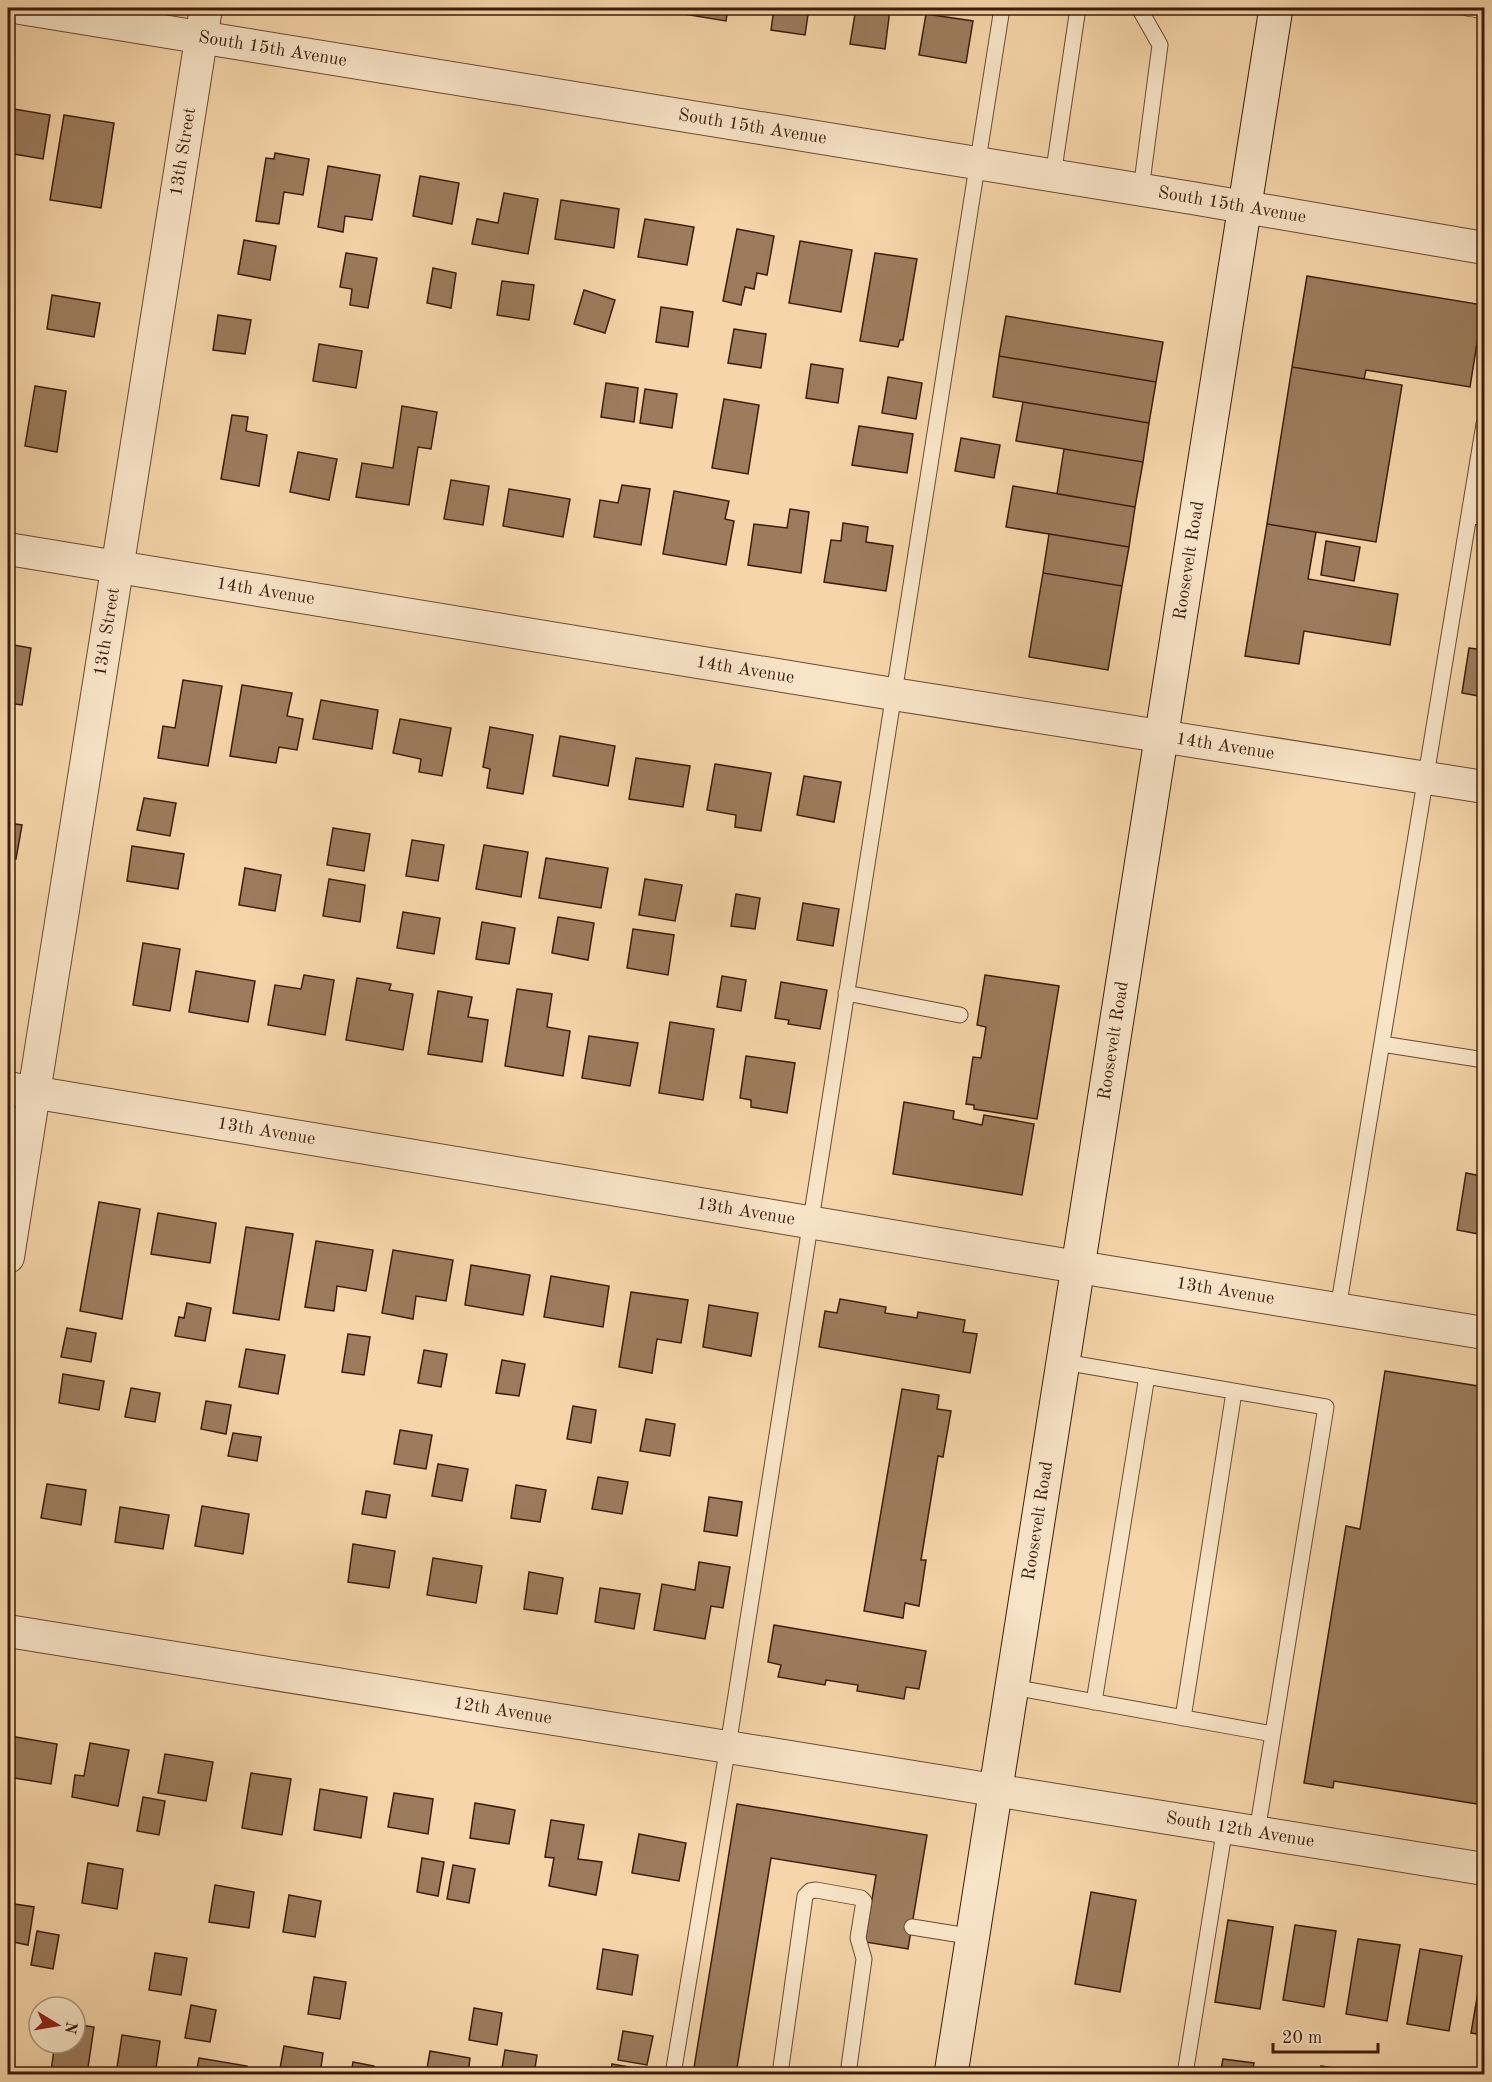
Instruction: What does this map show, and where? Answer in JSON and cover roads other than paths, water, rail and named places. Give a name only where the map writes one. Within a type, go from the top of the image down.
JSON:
[{"type":"main road","name":"Roosevelt Road","points":[[951,2074],[1276,8]]},
{"type":"street","name":"South 15th Avenue","points":[[20,8],[204,22],[979,164],[1485,248]]},
{"type":"street","name":"13th Street","points":[[8,1257],[20,1090],[118,568],[204,22]]},
{"type":"street","name":"14th Avenue","points":[[8,549],[893,694],[1485,787]]},
{"type":"street","name":"13th Avenue","points":[[20,1090],[1485,1333]]},
{"type":"street","name":"12th Avenue","points":[[8,1631],[996,1789]]},
{"type":"street","name":"South 12th Avenue","points":[[996,1789],[1485,1869]]},
{"type":"lane","points":[[673,2074],[728,1746],[1002,8]]},
{"type":"lane","points":[[1053,176],[1078,8]]},
{"type":"lane","points":[[1139,8],[1161,45],[1141,190]]},
{"type":"lane","points":[[1467,8],[1485,10]]},
{"type":"lane","points":[[1338,1309],[1426,778],[1477,517],[1485,424]]},
{"type":"lane","points":[[846,993],[960,1015]]},
{"type":"lane","points":[[1382,1044],[1485,1060]]},
{"type":"lane","points":[[1064,1362],[1326,1407],[1257,1832]]},
{"type":"lane","points":[[1094,1702],[1147,1376]]},
{"type":"lane","points":[[1183,1718],[1234,1392]]},
{"type":"lane","points":[[1013,1687],[1273,1734]]},
{"type":"lane","points":[[1185,2074],[1225,1827]]},
{"type":"lane","points":[[780,2074],[806,1896],[810,1891],[816,1890],[861,1898],[864,1907],[865,1920],[858,1938],[864,1959],[848,2074]]},
{"type":"lane","points":[[912,1927],[974,1936]]}]
